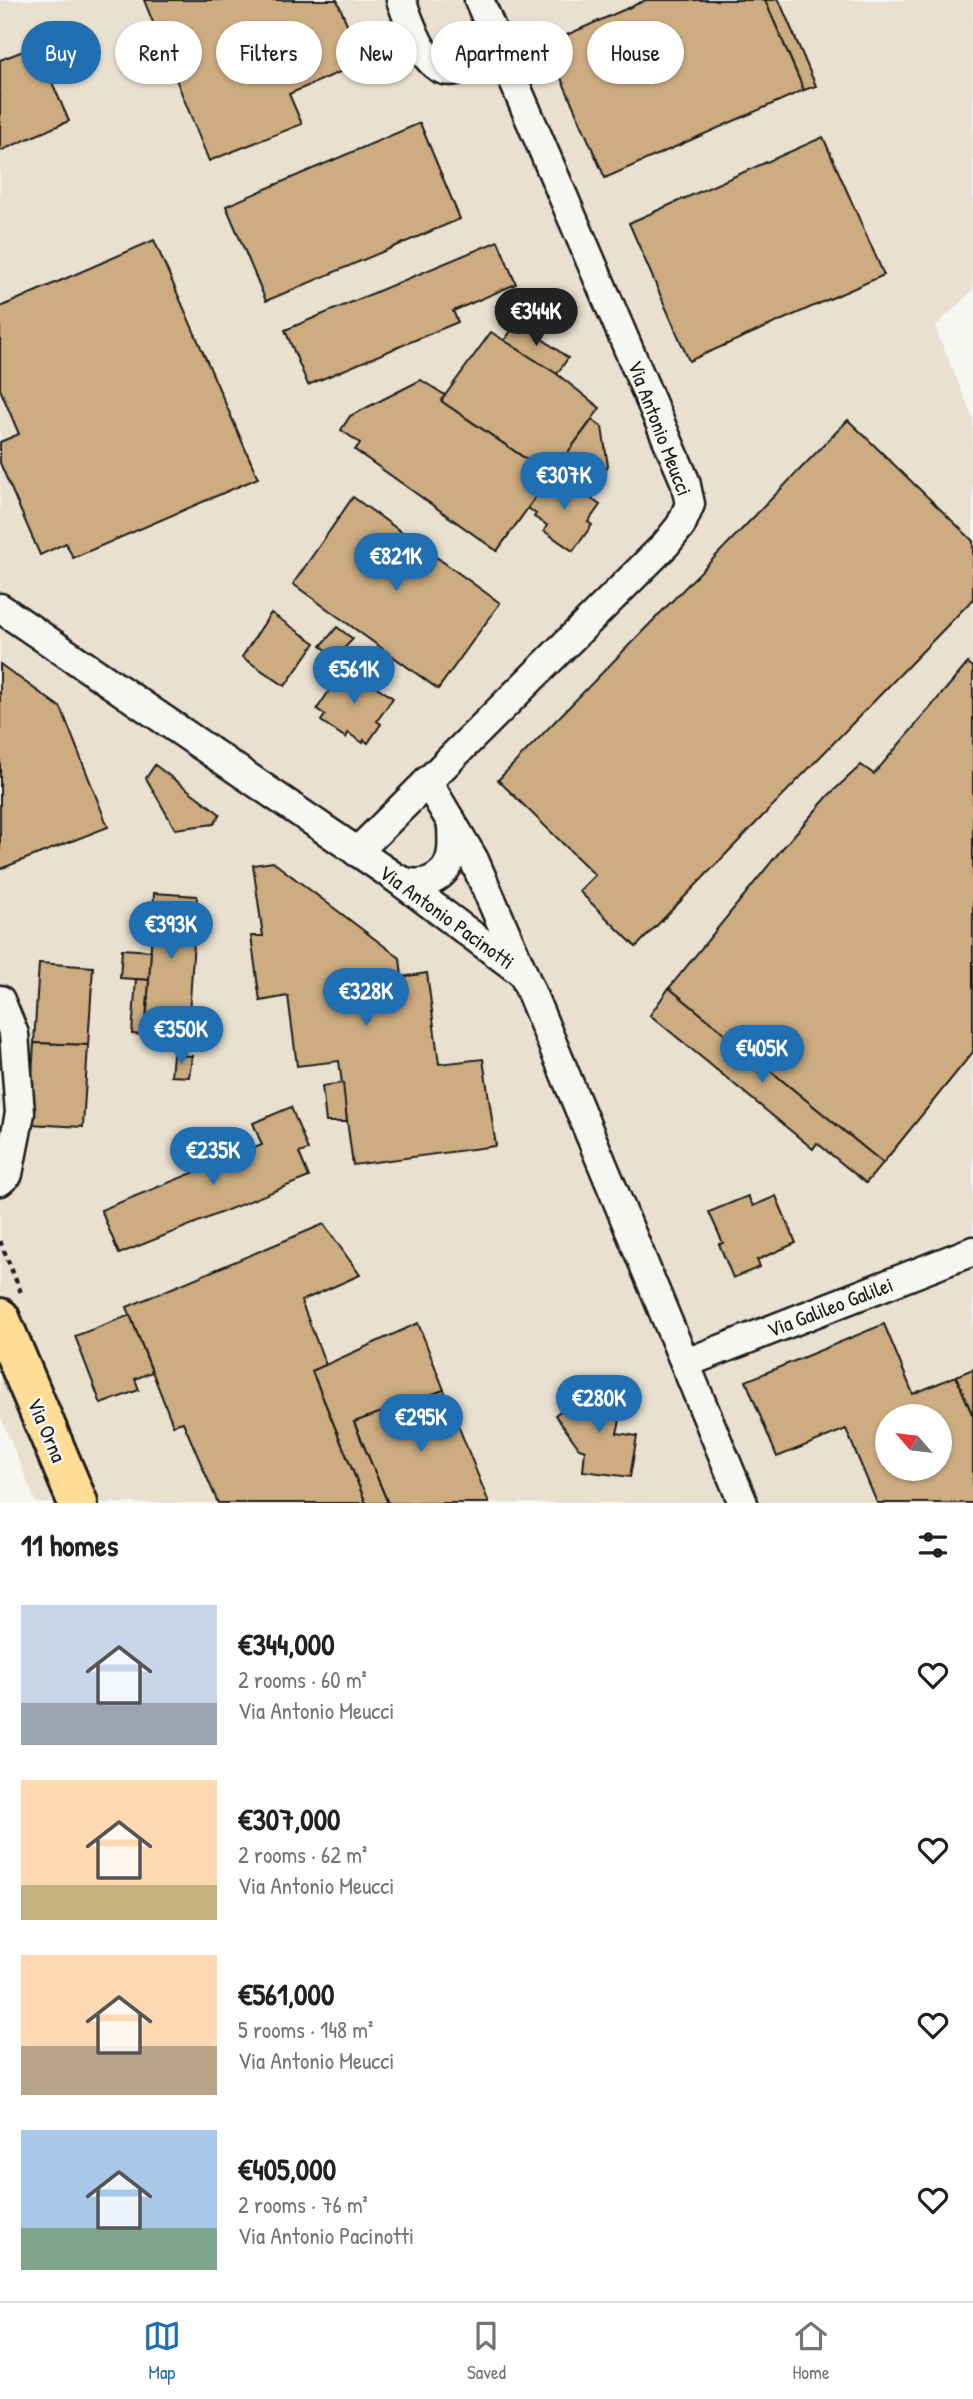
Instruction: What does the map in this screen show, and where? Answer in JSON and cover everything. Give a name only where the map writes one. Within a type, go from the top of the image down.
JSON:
[{"type":"main road","name":"Via Orna","points":[[0,1318],[78,1503]]},
{"type":"street","points":[[401,0],[426,59],[431,62]]},
{"type":"street","name":"Via Antonio Meucci","points":[[479,0],[488,21]]},
{"type":"street","name":"Via Antonio Meucci","points":[[357,852],[666,544],[681,525],[690,504],[685,481],[516,84]]},
{"type":"street","name":"Via Antonio Pacinotti","points":[[0,608],[393,876],[523,973],[743,1503]]},
{"type":"street","points":[[427,781],[474,860],[523,973]]},
{"type":"street","points":[[393,876],[405,883],[417,884],[440,875],[448,865],[452,852],[452,822]]},
{"type":"street","points":[[0,1000],[14,1034],[20,1113],[8,1174],[0,1181]]},
{"type":"street","name":"Via Galileo Galilei","points":[[686,1363],[973,1251]]},
{"type":"shaded area","points":[[0,0],[973,0],[973,290],[935,327],[973,418],[973,1503],[36,1503],[0,1415],[0,1138],[8,1134],[0,1104]]},
{"type":"building","points":[[144,0],[337,0],[346,21],[336,21],[336,74],[322,80],[322,21],[216,21],[216,84],[312,84],[289,94],[302,124],[209,161],[178,84],[202,84],[202,21],[152,21]]},
{"type":"building","points":[[646,0],[765,0],[804,90],[605,178],[564,84],[573,84],[573,32],[587,26],[587,84],[684,84],[684,21],[598,21]]},
{"type":"building","points":[[765,0],[779,0],[816,86],[804,90]]},
{"type":"building","points":[[21,52],[21,84],[53,84],[69,121],[0,151],[0,60]]},
{"type":"building","points":[[420,123],[460,219],[266,301],[226,206]]},
{"type":"building","points":[[823,137],[884,275],[689,361],[629,223]]},
{"type":"building","points":[[154,240],[258,478],[73,558],[66,543],[40,555],[0,463],[0,442],[19,434],[0,389],[0,307]]},
{"type":"building","points":[[498,241],[516,284],[453,311],[458,322],[308,385],[285,330]]},
{"type":"building","points":[[518,321],[568,358],[557,374],[504,341]]},
{"type":"building","points":[[491,332],[557,374],[600,408],[551,476],[441,401]]},
{"type":"building","points":[[421,380],[445,395],[441,401],[551,476],[497,551],[355,450],[360,443],[341,430],[350,416]]},
{"type":"building","points":[[592,420],[602,427],[608,466],[598,482],[563,459]]},
{"type":"building","points":[[848,420],[973,541],[973,599],[636,947],[579,891],[595,875],[498,780]]},
{"type":"building","points":[[551,475],[573,490],[575,487],[600,505],[588,522],[592,525],[573,551],[544,531],[547,525],[534,517],[536,514],[528,508]]},
{"type":"building","points":[[353,497],[500,603],[438,689],[293,584]]},
{"type":"building","points":[[271,613],[315,643],[285,686],[242,657]]},
{"type":"building","points":[[337,627],[353,639],[336,657],[321,646]]},
{"type":"building","points":[[968,663],[973,667],[973,1052],[883,1163],[669,988],[829,795],[861,765],[874,774]]},
{"type":"building","points":[[0,664],[61,708],[108,827],[0,869]]},
{"type":"building","points":[[346,666],[393,698],[377,721],[381,724],[368,743],[364,740],[363,743],[348,733],[346,738],[321,721],[325,715],[317,709]]},
{"type":"building","points":[[155,765],[220,814],[214,824],[175,829],[146,778]]},
{"type":"building","points":[[273,862],[400,958],[402,977],[427,973],[439,1064],[483,1059],[496,1146],[353,1165],[339,1061],[297,1066],[288,996],[260,1001],[251,936],[263,936],[253,865]]},
{"type":"building","points":[[154,893],[197,896],[188,1030],[146,1028]]},
{"type":"building","points":[[122,949],[151,951],[149,980],[120,978]]},
{"type":"building","points":[[39,963],[93,967],[88,1045],[34,1043]]},
{"type":"building","points":[[136,979],[149,980],[145,1035],[132,1034]]},
{"type":"building","points":[[669,988],[883,1163],[866,1183],[817,1143],[813,1149],[650,1015]]},
{"type":"building","points":[[34,1043],[88,1045],[83,1127],[29,1124]]},
{"type":"building","points":[[173,1055],[192,1056],[189,1077],[171,1076]]},
{"type":"building","points":[[343,1083],[347,1122],[326,1122],[322,1086]]},
{"type":"building","points":[[291,1107],[308,1150],[299,1153],[309,1177],[119,1254],[101,1210],[262,1145],[253,1123]]},
{"type":"building","points":[[748,1196],[753,1206],[776,1196],[796,1243],[757,1260],[760,1267],[733,1278],[719,1244],[723,1243],[709,1212]]},
{"type":"building","points":[[324,1224],[360,1275],[301,1301],[326,1365],[312,1371],[366,1503],[218,1503],[183,1422],[173,1425],[127,1307]]},
{"type":"building","points":[[130,1315],[152,1372],[135,1379],[139,1390],[101,1404],[75,1336]]},
{"type":"building","points":[[418,1323],[444,1390],[354,1422],[388,1503],[366,1503],[312,1371]]},
{"type":"building","points":[[884,1324],[913,1394],[956,1376],[973,1416],[973,1503],[877,1503],[846,1429],[777,1457],[746,1381]]},
{"type":"building","points":[[973,1369],[973,1416],[956,1376]]},
{"type":"building","points":[[595,1385],[620,1420],[617,1433],[637,1436],[630,1477],[583,1471],[585,1450],[579,1448],[555,1415]]},
{"type":"building","points":[[444,1390],[489,1503],[388,1503],[354,1422]]}]
